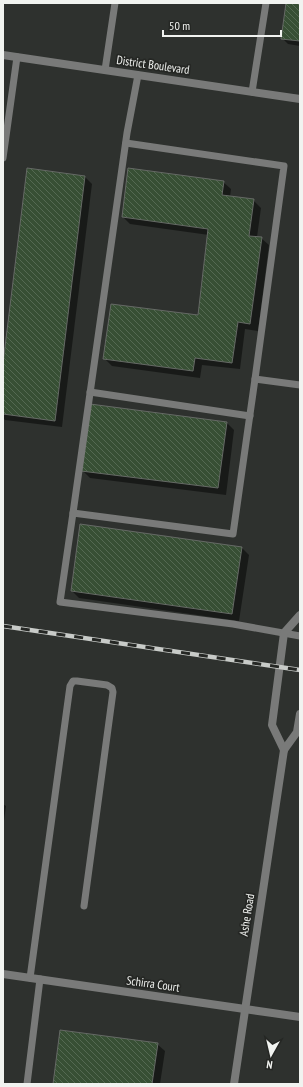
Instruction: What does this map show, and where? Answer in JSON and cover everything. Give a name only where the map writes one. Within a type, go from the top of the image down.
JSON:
[{"type":"street","name":"District Boulevard","points":[[3,55],[300,99]]},
{"type":"street","points":[[284,750],[272,725],[284,633],[300,615]]},
{"type":"street","name":"Ashe Road","points":[[234,1084],[284,750],[297,732],[300,714]]},
{"type":"street","name":"Schirra Court","points":[[3,974],[300,1017]]},
{"type":"lane","points":[[105,70],[115,3]]},
{"type":"lane","points":[[252,92],[266,3]]},
{"type":"lane","points":[[3,158],[17,57]]},
{"type":"lane","points":[[138,75],[126,143],[60,602],[226,623],[300,636]]},
{"type":"lane","points":[[73,513],[234,534],[284,166],[126,143]]},
{"type":"lane","points":[[255,379],[300,385]]},
{"type":"lane","points":[[90,392],[250,416]]},
{"type":"lane","points":[[30,978],[70,686],[73,681],[107,685],[112,688],[113,692],[84,906]]},
{"type":"lane","points":[[27,1084],[40,979]]},
{"type":"building","points":[[286,3],[300,3],[300,41],[281,39]]},
{"type":"building","points":[[27,168],[85,176],[55,421],[3,414],[3,363]]},
{"type":"building","points":[[128,168],[224,181],[222,195],[254,199],[249,236],[262,237],[250,324],[238,322],[232,363],[195,358],[193,371],[103,359],[111,304],[198,315],[208,229],[122,217]]},
{"type":"building","points":[[90,404],[227,422],[218,488],[81,471]]},
{"type":"building","points":[[80,524],[242,547],[232,614],[71,591]]},
{"type":"building","points":[[60,1030],[158,1043],[152,1084],[53,1084]]},
{"type":"railway","points":[[3,626],[300,670]]}]
